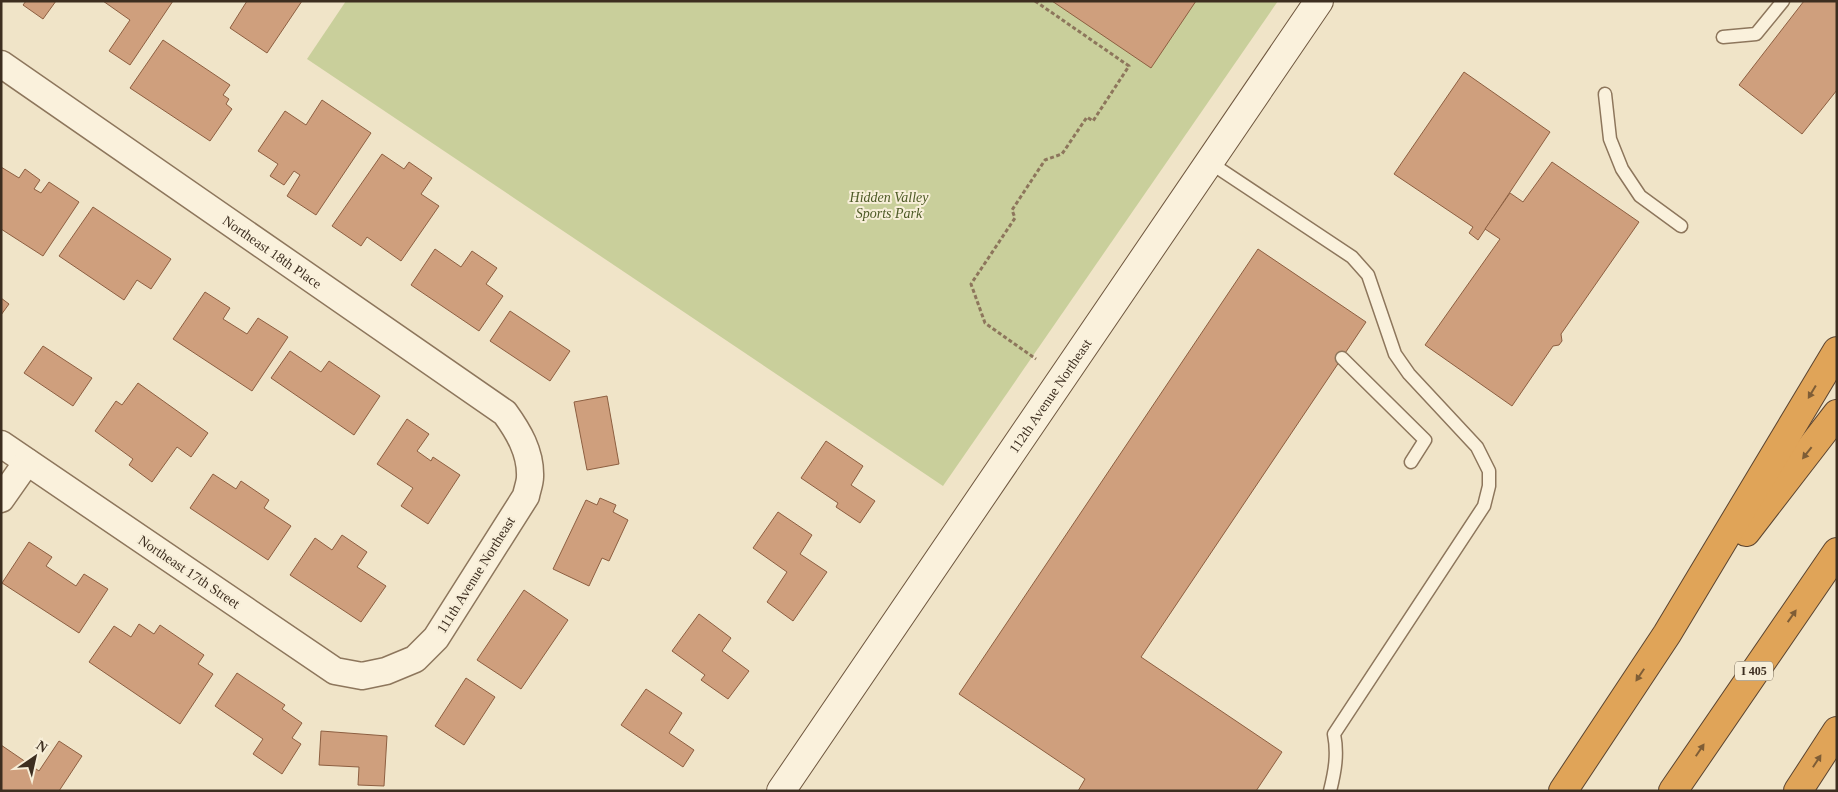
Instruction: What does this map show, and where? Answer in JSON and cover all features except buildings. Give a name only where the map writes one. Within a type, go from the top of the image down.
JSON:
[{"type":"highway","points":[[1563,791],[1667,634],[1837,351]]},
{"type":"highway","points":[[1667,634],[1837,414]]},
{"type":"highway","name":"I 405","points":[[1673,791],[1837,552]]},
{"type":"highway","points":[[1798,791],[1837,731]]},
{"type":"main road","name":"112th Avenue Northeast","points":[[781,791],[1319,1]]},
{"type":"street","name":"Northeast 18th Place","points":[[1,64],[505,413],[519,432],[527,454]]},
{"type":"street","name":"Northeast 17th Street","points":[[1,444],[335,671],[362,676],[386,671]]},
{"type":"street","name":"111th Avenue Northeast","points":[[386,671],[415,659],[436,638],[526,496],[530,477],[527,454]]},
{"type":"street","points":[[1,500],[26,462]]},
{"type":"lane","points":[[1723,37],[1756,34],[1783,1]]},
{"type":"lane","points":[[1605,94],[1610,139],[1622,169],[1640,196],[1681,226]]},
{"type":"lane","points":[[1209,162],[1352,257],[1368,275],[1395,354],[1410,374],[1478,447],[1489,471],[1489,486],[1484,506],[1334,734],[1337,748],[1335,771],[1330,791]]},
{"type":"lane","points":[[1342,358],[1425,440],[1411,462]]},
{"type":"path","points":[[1035,1],[1129,66],[1093,121],[1087,118],[1062,154],[1045,160],[1012,210],[1015,218],[971,284],[985,324],[1036,359]]},
{"type":"green space","name":"Hidden Valley Sports Park","points":[[346,1],[1278,1],[943,486],[307,59]]}]
